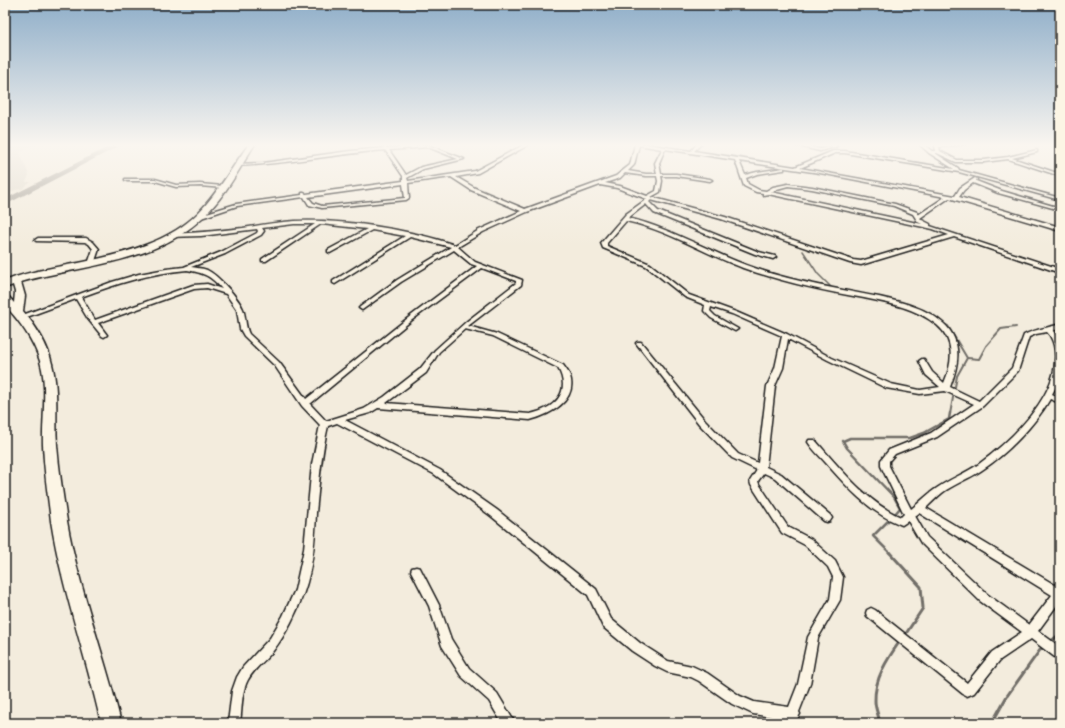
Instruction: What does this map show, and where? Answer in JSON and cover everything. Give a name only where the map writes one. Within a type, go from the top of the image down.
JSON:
[{"type":"highway","points":[[18,285],[74,267],[122,256],[170,236],[199,217],[229,178]]},
{"type":"highway","points":[[5,287],[18,285],[74,267]]},
{"type":"highway","points":[[18,285],[20,314]]},
{"type":"highway","points":[[5,299],[20,314],[41,346],[46,362],[50,386],[50,445],[59,520],[68,567],[85,632],[100,676],[111,723]]},
{"type":"street","points":[[199,217],[236,204],[405,179],[421,178]]},
{"type":"street","points":[[455,178],[473,189],[525,211]]},
{"type":"street","points":[[362,308],[399,281],[453,246],[481,231],[525,211],[613,178]]},
{"type":"street","points":[[660,178],[658,192],[624,219],[604,243],[605,247],[648,265],[661,273],[672,285],[685,294],[785,335],[830,359],[889,386],[920,392],[951,390]]},
{"type":"street","points":[[693,178],[710,180]]},
{"type":"street","points":[[743,178],[747,186],[766,194],[931,228],[1060,271]]},
{"type":"street","points":[[848,178],[956,198],[1060,229]]},
{"type":"street","points":[[304,194],[311,204],[322,207],[401,200],[407,198],[405,179]]},
{"type":"street","points":[[956,198],[962,189],[975,179]]},
{"type":"street","points":[[975,179],[1060,199]]},
{"type":"street","points":[[975,179],[1000,192],[1060,209]]},
{"type":"street","points":[[127,180],[155,180],[176,186],[200,185],[223,187]]},
{"type":"street","points":[[600,184],[624,188],[648,199],[723,218],[852,262],[862,263],[954,235]]},
{"type":"street","points":[[766,194],[779,187],[791,185],[895,205],[913,212],[918,216],[920,221],[931,228]]},
{"type":"street","points":[[918,216],[948,197]]},
{"type":"street","points":[[648,199],[656,212],[757,253],[773,258]]},
{"type":"street","points":[[207,208],[219,209]]},
{"type":"street","points":[[624,219],[660,229],[714,254],[762,272],[833,290],[904,305],[928,315],[941,326],[951,339],[956,358],[951,390]]},
{"type":"street","points":[[170,236],[204,235],[294,223],[320,223],[370,229],[453,246],[473,263],[520,282],[437,351],[423,372],[378,405],[367,411],[324,424]]},
{"type":"street","points":[[264,260],[320,223]]},
{"type":"street","points":[[186,268],[223,253],[259,234],[261,231],[259,228]]},
{"type":"street","points":[[330,251],[370,229]]},
{"type":"street","points":[[335,282],[408,236]]},
{"type":"street","points":[[38,240],[86,240],[96,249],[91,264]]},
{"type":"street","points":[[305,404],[410,319],[481,266]]},
{"type":"street","points":[[20,314],[141,276],[174,268],[203,270],[209,273],[242,312],[243,331],[246,335],[277,364],[305,404],[324,424]]},
{"type":"street","points":[[94,322],[193,287],[207,286],[226,292]]},
{"type":"street","points":[[78,297],[104,336]]},
{"type":"street","points":[[708,304],[706,311],[711,316],[735,329]]},
{"type":"street","points":[[1058,653],[984,598],[924,540],[909,515],[885,466],[887,456],[892,452],[934,435],[980,404],[1015,369],[1026,336],[1034,332],[1060,326]]},
{"type":"street","points":[[378,405],[530,417],[549,412],[563,397],[568,381],[566,374],[561,367],[495,335],[464,328]]},
{"type":"street","points":[[812,442],[838,470],[892,517],[902,521],[939,491],[982,466],[1025,426],[1048,395],[1057,380],[1060,368],[1059,349],[1054,336],[1048,330]]},
{"type":"street","points":[[338,420],[437,472],[494,513],[592,592],[607,623],[636,647],[658,662],[667,666],[692,672],[703,677],[736,700],[753,708],[791,719],[804,684],[811,643],[836,600],[838,577],[832,564],[808,542],[785,530],[755,485],[754,481],[762,469],[771,386],[779,368],[785,335]]},
{"type":"street","points":[[638,343],[702,422],[735,456],[778,476],[827,518]]},
{"type":"street","points":[[922,361],[929,373],[951,390],[980,404]]},
{"type":"street","points":[[1048,395],[1060,401]]},
{"type":"street","points":[[234,723],[240,683],[250,667],[270,647],[278,636],[300,591],[314,501],[319,442],[324,424]]},
{"type":"street","points":[[871,613],[966,690],[970,689],[996,656],[1034,636],[1059,594],[919,508]]},
{"type":"street","points":[[416,571],[434,605],[446,642],[465,672],[493,697],[509,723]]},
{"type":"shaded area","points":[[5,178],[28,178],[26,182],[31,182],[22,189],[15,190],[5,196]]},
{"type":"waterway","points":[[5,202],[53,178]]},
{"type":"waterway","points":[[803,251],[818,274],[833,289]]},
{"type":"waterway","points":[[941,322],[948,326],[967,358]]},
{"type":"waterway","points":[[967,358],[979,359],[986,346],[1001,329],[1016,327]]},
{"type":"waterway","points":[[950,414],[957,376],[967,358]]},
{"type":"waterway","points":[[894,515],[900,508],[894,497],[847,448],[843,441],[850,438],[910,438],[924,433],[949,419],[950,413]]},
{"type":"waterway","points":[[889,552],[873,536],[891,518]]},
{"type":"waterway","points":[[889,552],[921,587],[923,608],[905,635]]},
{"type":"waterway","points":[[1050,642],[1060,634]]},
{"type":"waterway","points":[[880,723],[875,704],[875,693],[879,677],[900,641]]},
{"type":"waterway","points":[[992,723],[1007,696],[1040,650],[1045,646]]}]
